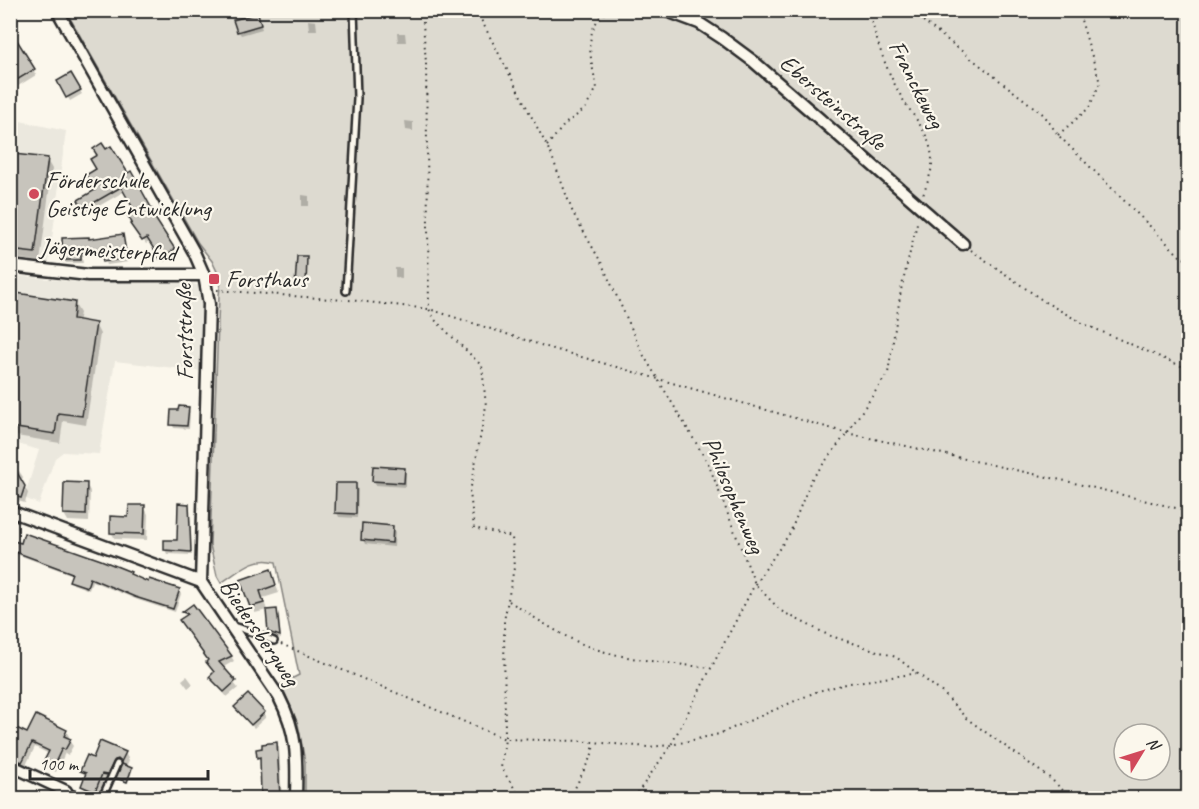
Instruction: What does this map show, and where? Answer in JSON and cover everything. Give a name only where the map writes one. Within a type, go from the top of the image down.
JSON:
[{"type":"street","name":"Forststraße","points":[[57,10],[194,252],[204,275],[207,289],[201,582]]},
{"type":"street","name":"Ebersteinstraße","points":[[664,10],[699,23],[753,61],[963,244]]},
{"type":"street","name":"Jägermeisterpfad","points":[[10,266],[88,275],[204,275]]},
{"type":"street","name":"Biedersbergweg","points":[[10,511],[201,582],[279,697],[291,723],[297,761],[296,798]]},
{"type":"street","points":[[10,765],[66,791]]},
{"type":"lane","points":[[346,291],[357,98],[354,10]]},
{"type":"lane","points":[[230,626],[274,641]]},
{"type":"lane","points":[[102,798],[117,764]]},
{"type":"lane","points":[[66,791],[83,798]]},
{"type":"path","points":[[422,10],[426,63],[429,309],[435,320],[482,366],[486,406],[470,492],[474,528],[513,537],[514,568],[504,621],[505,739],[501,768],[521,798]]},
{"type":"path","name":"Philosophenweg","points":[[476,10],[547,146],[573,213],[602,264],[657,379],[708,463],[754,584],[781,611],[828,635],[896,657],[944,694],[966,718],[1051,779],[1071,798]]},
{"type":"path","points":[[547,146],[565,124],[585,109],[597,87],[589,48],[598,18],[608,10]]},
{"type":"path","name":"Franckeweg","points":[[634,798],[671,745],[754,584],[790,533],[811,480],[888,373],[901,290],[933,162],[929,140],[902,98],[876,42],[869,10]]},
{"type":"path","points":[[909,10],[1044,115],[1058,135],[1182,258],[1188,259]]},
{"type":"path","points":[[1058,135],[1089,108],[1100,83],[1078,10]]},
{"type":"path","points":[[963,244],[1045,302],[1074,318],[1188,369]]},
{"type":"path","points":[[207,289],[429,309],[550,348],[847,433],[1070,482],[1188,511]]},
{"type":"path","points":[[508,600],[539,621],[582,644],[632,658],[711,668]]},
{"type":"path","points":[[274,641],[505,739],[595,742],[648,747],[671,745],[719,734],[818,691],[850,683],[919,673]]},
{"type":"path","points":[[570,798],[592,754],[595,742]]},
{"type":"shaded area","points":[[66,11],[1188,11],[1188,798],[305,798],[305,762],[298,724],[281,684],[299,675],[276,562],[268,560],[253,563],[221,583],[217,576],[210,545],[221,280],[212,261],[198,243]]},
{"type":"shaded area","name":"Förderschule Geistige Entwicklung","points":[[11,119],[66,131],[49,262],[11,257]]},
{"type":"shaded area","points":[[10,275],[80,282],[190,283],[200,286],[205,293],[200,371],[115,361],[99,454],[63,452],[55,458],[39,504],[24,498],[39,450],[11,442]]},
{"type":"building","points":[[258,13],[261,25],[237,32],[233,20]]},
{"type":"building","points":[[10,29],[35,69],[10,84]]},
{"type":"building","points":[[71,73],[81,90],[66,98],[57,81]]},
{"type":"building","points":[[102,143],[106,149],[111,146],[128,173],[131,171],[153,211],[151,212],[175,249],[160,259],[147,238],[142,241],[130,224],[132,223],[127,214],[134,210],[121,187],[83,209],[78,200],[95,190],[86,175],[96,169],[90,159],[97,155],[93,149]]},
{"type":"building","points":[[14,154],[48,158],[35,253],[10,250],[10,177]]},
{"type":"building","points":[[123,234],[127,258],[103,262],[101,250],[81,252],[81,260],[63,260],[62,238],[89,237],[89,239]]},
{"type":"building","points":[[297,256],[307,256],[306,286],[295,286]]},
{"type":"building","points":[[10,292],[75,302],[73,319],[96,323],[82,416],[58,413],[55,434],[10,427]]},
{"type":"building","points":[[179,406],[189,407],[187,426],[170,425],[171,410],[178,410]]},
{"type":"building","points":[[10,461],[25,486],[21,498],[10,495]]},
{"type":"building","points":[[373,466],[405,468],[404,483],[372,481]]},
{"type":"building","points":[[64,482],[87,483],[86,515],[63,514]]},
{"type":"building","points":[[336,483],[356,483],[356,514],[335,513]]},
{"type":"building","points":[[178,503],[189,504],[191,552],[164,550],[164,540],[177,540]]},
{"type":"building","points":[[129,505],[145,505],[144,534],[110,533],[110,516],[128,517]]},
{"type":"building","points":[[362,523],[393,526],[392,543],[361,540]]},
{"type":"building","points":[[24,533],[101,560],[131,572],[130,574],[148,582],[149,579],[180,589],[173,609],[135,597],[90,578],[87,587],[69,581],[72,573],[10,550],[10,540],[21,543]]},
{"type":"building","points":[[271,569],[276,585],[260,591],[264,603],[250,607],[240,580]]},
{"type":"building","points":[[193,604],[232,656],[219,662],[236,681],[224,692],[209,677],[214,672],[206,662],[208,660],[179,620],[188,614],[182,612]]},
{"type":"building","points":[[277,609],[280,636],[268,632],[266,610]]},
{"type":"building","points":[[248,694],[265,712],[251,725],[234,707]]},
{"type":"building","points":[[36,715],[67,730],[64,736],[71,739],[65,750],[62,748],[53,767],[43,763],[49,751],[32,743],[22,762],[10,757],[10,725],[27,733]]},
{"type":"building","points":[[100,741],[126,752],[121,762],[118,759],[115,760],[107,775],[102,774],[95,792],[81,786],[86,773],[80,771],[87,755],[93,758]]},
{"type":"building","points":[[277,742],[280,797],[261,797],[260,757],[257,758],[256,749],[262,748],[262,744]]},
{"type":"building","points":[[122,764],[132,768],[127,782],[116,778]]},
{"type":"place","name":"Förderschule Geistige Entwicklung","points":[[34,194]]},
{"type":"place","name":"Forsthaus","points":[[214,279]]}]
